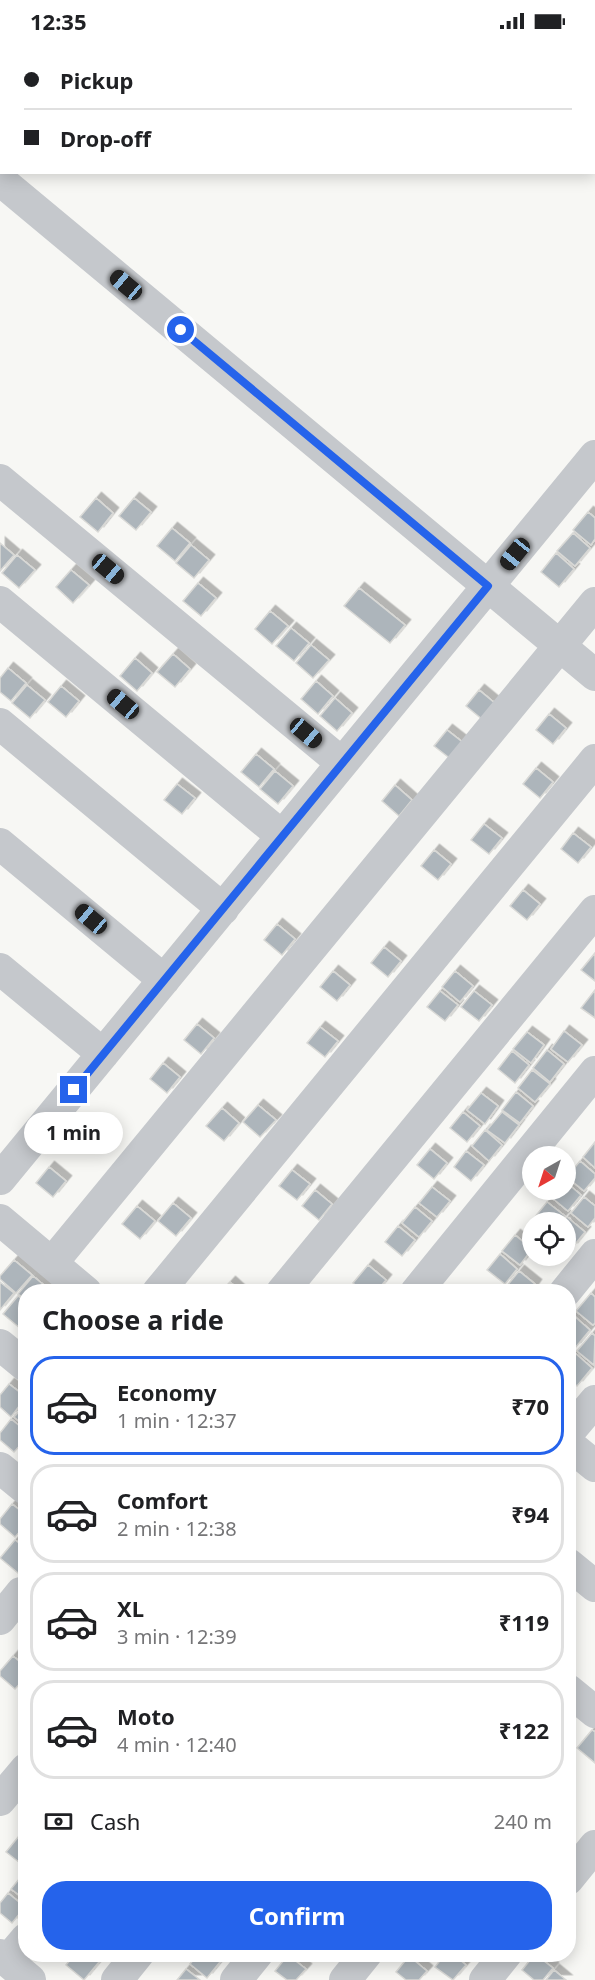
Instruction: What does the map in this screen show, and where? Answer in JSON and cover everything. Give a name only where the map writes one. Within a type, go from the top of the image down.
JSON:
[{"type":"street","points":[[0,180],[595,675]]},
{"type":"street","points":[[0,1179],[595,456]]},
{"type":"street","points":[[0,480],[342,763]]},
{"type":"street","points":[[0,602],[282,836]]},
{"type":"street","points":[[52,1263],[595,603]]},
{"type":"street","points":[[0,724],[223,909]]},
{"type":"street","points":[[165,1284],[595,760]]},
{"type":"street","points":[[0,844],[164,980]]},
{"type":"street","points":[[289,1284],[595,911]]},
{"type":"street","points":[[0,969],[103,1054]]},
{"type":"street","points":[[423,1284],[595,1072]]},
{"type":"street","points":[[0,1220],[77,1284]]},
{"type":"street","points":[[571,1284],[595,1255]]},
{"type":"street","points":[[0,1345],[18,1360]]},
{"type":"street","points":[[576,1424],[595,1401]]},
{"type":"street","points":[[576,1451],[595,1466]]},
{"type":"street","points":[[0,1468],[18,1483]]},
{"type":"street","points":[[576,1571],[595,1586]]},
{"type":"street","points":[[0,1619],[16,1589]]},
{"type":"street","points":[[0,1800],[18,1779]]},
{"type":"street","points":[[576,1869],[595,1846]]},
{"type":"street","points":[[117,1980],[132,1962]]},
{"type":"street","points":[[237,1980],[251,1962]]},
{"type":"street","points":[[345,1980],[360,1962]]},
{"type":"street","points":[[485,1980],[500,1962]]},
{"type":"building","points":[[96,498],[113,513],[98,532],[80,517]]},
{"type":"building","points":[[134,498],[151,512],[136,530],[119,516]]},
{"type":"building","points":[[588,512],[595,518],[595,539],[591,545],[573,530]]},
{"type":"building","points":[[172,528],[190,543],[175,561],[157,546]]},
{"type":"building","points":[[573,533],[590,548],[575,566],[557,551]]},
{"type":"building","points":[[0,543],[14,555],[0,571]]},
{"type":"building","points":[[191,545],[209,560],[194,578],[176,563]]},
{"type":"building","points":[[556,553],[574,569],[559,587],[541,572]]},
{"type":"building","points":[[17,555],[35,570],[19,588],[2,573]]},
{"type":"building","points":[[71,570],[89,585],[73,603],[56,587]]},
{"type":"building","points":[[198,583],[216,598],[201,616],[183,601]]},
{"type":"building","points":[[359,588],[405,625],[390,643],[344,606]]},
{"type":"building","points":[[270,611],[288,626],[272,644],[255,629]]},
{"type":"building","points":[[291,628],[309,643],[294,661],[276,646]]},
{"type":"building","points":[[311,645],[329,660],[313,678],[296,663]]},
{"type":"building","points":[[173,654],[190,669],[175,687],[157,672]]},
{"type":"building","points":[[135,658],[152,673],[137,691],[120,676]]},
{"type":"building","points":[[8,668],[26,683],[11,701],[0,692],[0,678]]},
{"type":"building","points":[[316,681],[333,696],[318,714],[301,699]]},
{"type":"building","points":[[27,685],[45,700],[30,718],[12,703]]},
{"type":"building","points":[[61,686],[79,701],[66,717],[48,702]]},
{"type":"building","points":[[479,690],[496,704],[483,720],[466,706]]},
{"type":"building","points":[[335,698],[352,713],[337,731],[320,716]]},
{"type":"building","points":[[549,714],[566,728],[553,744],[536,730]]},
{"type":"building","points":[[447,730],[465,744],[452,760],[434,746]]},
{"type":"building","points":[[256,754],[274,769],[259,787],[241,772]]},
{"type":"building","points":[[536,768],[553,782],[540,798],[523,784]]},
{"type":"building","points":[[275,771],[293,786],[278,804],[260,789]]},
{"type":"building","points":[[177,784],[195,798],[182,814],[164,800]]},
{"type":"building","points":[[395,785],[412,800],[399,816],[382,801]]},
{"type":"building","points":[[484,824],[502,838],[489,854],[471,840]]},
{"type":"building","points":[[573,833],[591,847],[578,863],[561,849]]},
{"type":"building","points":[[434,850],[451,864],[438,880],[421,866]]},
{"type":"building","points":[[523,890],[540,904],[527,920],[510,906]]},
{"type":"building","points":[[277,924],[295,939],[282,955],[264,940]]},
{"type":"building","points":[[384,947],[401,961],[388,977],[371,963]]},
{"type":"building","points":[[595,953],[595,981],[581,970]]},
{"type":"building","points":[[333,971],[350,985],[337,1001],[320,987]]},
{"type":"building","points":[[455,971],[473,986],[460,1002],[442,987]]},
{"type":"building","points":[[595,990],[595,1018],[581,1008]]},
{"type":"building","points":[[440,991],[458,1005],[445,1021],[427,1007]]},
{"type":"building","points":[[474,991],[492,1005],[479,1021],[461,1007]]},
{"type":"building","points":[[197,1024],[214,1038],[201,1054],[184,1040]]},
{"type":"building","points":[[320,1027],[338,1041],[325,1057],[307,1043]]},
{"type":"building","points":[[564,1031],[582,1045],[568,1062],[551,1049]]},
{"type":"building","points":[[527,1032],[544,1045],[531,1063],[513,1049]]},
{"type":"building","points":[[547,1050],[564,1064],[550,1082],[533,1068]]},
{"type":"building","points":[[512,1051],[529,1065],[515,1083],[498,1069]]},
{"type":"building","points":[[163,1063],[180,1077],[167,1093],[150,1079]]},
{"type":"building","points":[[532,1070],[550,1084],[535,1102],[518,1088]]},
{"type":"building","points":[[516,1092],[533,1106],[520,1123],[502,1110]]},
{"type":"building","points":[[481,1093],[498,1106],[485,1124],[467,1110]]},
{"type":"building","points":[[258,1105],[276,1120],[260,1137],[243,1122]]},
{"type":"building","points":[[222,1108],[239,1123],[224,1141],[206,1126]]},
{"type":"building","points":[[463,1112],[480,1126],[467,1142],[450,1128]]},
{"type":"building","points":[[502,1112],[519,1125],[505,1143],[487,1130]]},
{"type":"building","points":[[485,1130],[502,1145],[489,1161],[472,1146]]},
{"type":"building","points":[[595,1142],[595,1168],[583,1157]]},
{"type":"building","points":[[430,1149],[447,1163],[434,1179],[417,1165]]},
{"type":"building","points":[[466,1151],[484,1165],[471,1181],[454,1167]]},
{"type":"building","points":[[580,1161],[595,1174],[595,1178],[584,1191],[576,1184],[576,1166]]},
{"type":"building","points":[[49,1167],[66,1181],[53,1197],[36,1183]]},
{"type":"building","points":[[292,1170],[310,1184],[297,1200],[279,1186]]},
{"type":"building","points":[[432,1187],[450,1201],[437,1217],[419,1203]]},
{"type":"building","points":[[315,1190],[332,1204],[319,1220],[302,1206]]},
{"type":"building","points":[[576,1191],[581,1195],[568,1211],[555,1200],[576,1200]]},
{"type":"building","points":[[584,1197],[595,1206],[595,1218],[588,1227],[576,1217],[576,1212],[572,1212]]},
{"type":"building","points":[[547,1202],[560,1212],[539,1212]]},
{"type":"building","points":[[173,1203],[191,1218],[176,1236],[158,1221]]},
{"type":"building","points":[[137,1206],[155,1221],[140,1239],[122,1224]]},
{"type":"building","points":[[415,1207],[432,1221],[419,1237],[402,1223]]},
{"type":"building","points":[[576,1224],[585,1232],[576,1243]]},
{"type":"building","points":[[398,1226],[415,1240],[402,1256],[385,1242]]},
{"type":"building","points":[[515,1235],[522,1241],[522,1262],[520,1265],[502,1251]]},
{"type":"building","points":[[500,1254],[517,1269],[505,1284],[487,1270]]},
{"type":"building","points":[[14,1260],[32,1275],[24,1284],[18,1284],[16,1293],[0,1279]]},
{"type":"building","points":[[368,1265],[386,1280],[383,1284],[353,1283]]},
{"type":"building","points":[[519,1271],[535,1284],[508,1284]]},
{"type":"building","points":[[33,1276],[43,1284],[26,1284]]},
{"type":"building","points":[[0,1282],[14,1293],[0,1310]]},
{"type":"building","points":[[591,1293],[595,1297],[595,1323],[593,1325],[576,1311]]},
{"type":"building","points":[[18,1296],[18,1326],[3,1314]]},
{"type":"building","points":[[576,1318],[590,1330],[576,1347]]},
{"type":"building","points":[[592,1333],[595,1336],[594,1365],[577,1351]]},
{"type":"building","points":[[576,1354],[592,1368],[576,1385]]},
{"type":"building","points":[[9,1384],[18,1391],[18,1408],[11,1417],[0,1407],[0,1395]]},
{"type":"building","points":[[11,1419],[18,1425],[18,1448],[14,1452],[0,1440],[0,1433]]},
{"type":"building","points":[[12,1504],[18,1509],[18,1534],[15,1537],[0,1524],[0,1519]]},
{"type":"building","points":[[15,1540],[18,1542],[18,1573],[0,1558]]},
{"type":"building","points":[[13,1656],[18,1660],[18,1686],[15,1689],[0,1676],[0,1671]]},
{"type":"building","points":[[592,1730],[595,1732],[595,1763],[577,1748]]},
{"type":"building","points":[[18,1837],[18,1861],[6,1852]]},
{"type":"building","points":[[18,1880],[18,1894],[11,1889]]},
{"type":"building","points":[[8,1893],[18,1901],[18,1916],[12,1923],[0,1913],[0,1903]]},
{"type":"building","points":[[68,1962],[99,1962],[84,1980],[66,1965]]},
{"type":"building","points":[[192,1962],[220,1962],[207,1978],[190,1964]]},
{"type":"building","points":[[282,1962],[297,1962],[306,1969],[296,1980],[287,1980],[275,1971]]},
{"type":"building","points":[[404,1962],[416,1962],[427,1971],[419,1980],[406,1980],[396,1972]]},
{"type":"building","points":[[439,1962],[462,1962],[466,1965],[453,1980],[435,1967]]},
{"type":"building","points":[[528,1962],[545,1962],[553,1968],[543,1980],[534,1980],[522,1970]]},
{"type":"building","points":[[186,1969],[200,1980],[177,1980]]},
{"type":"building","points":[[554,1970],[566,1980],[546,1980]]},
{"type":"route","points":[[74,1090],[488,586],[181,330]]}]
